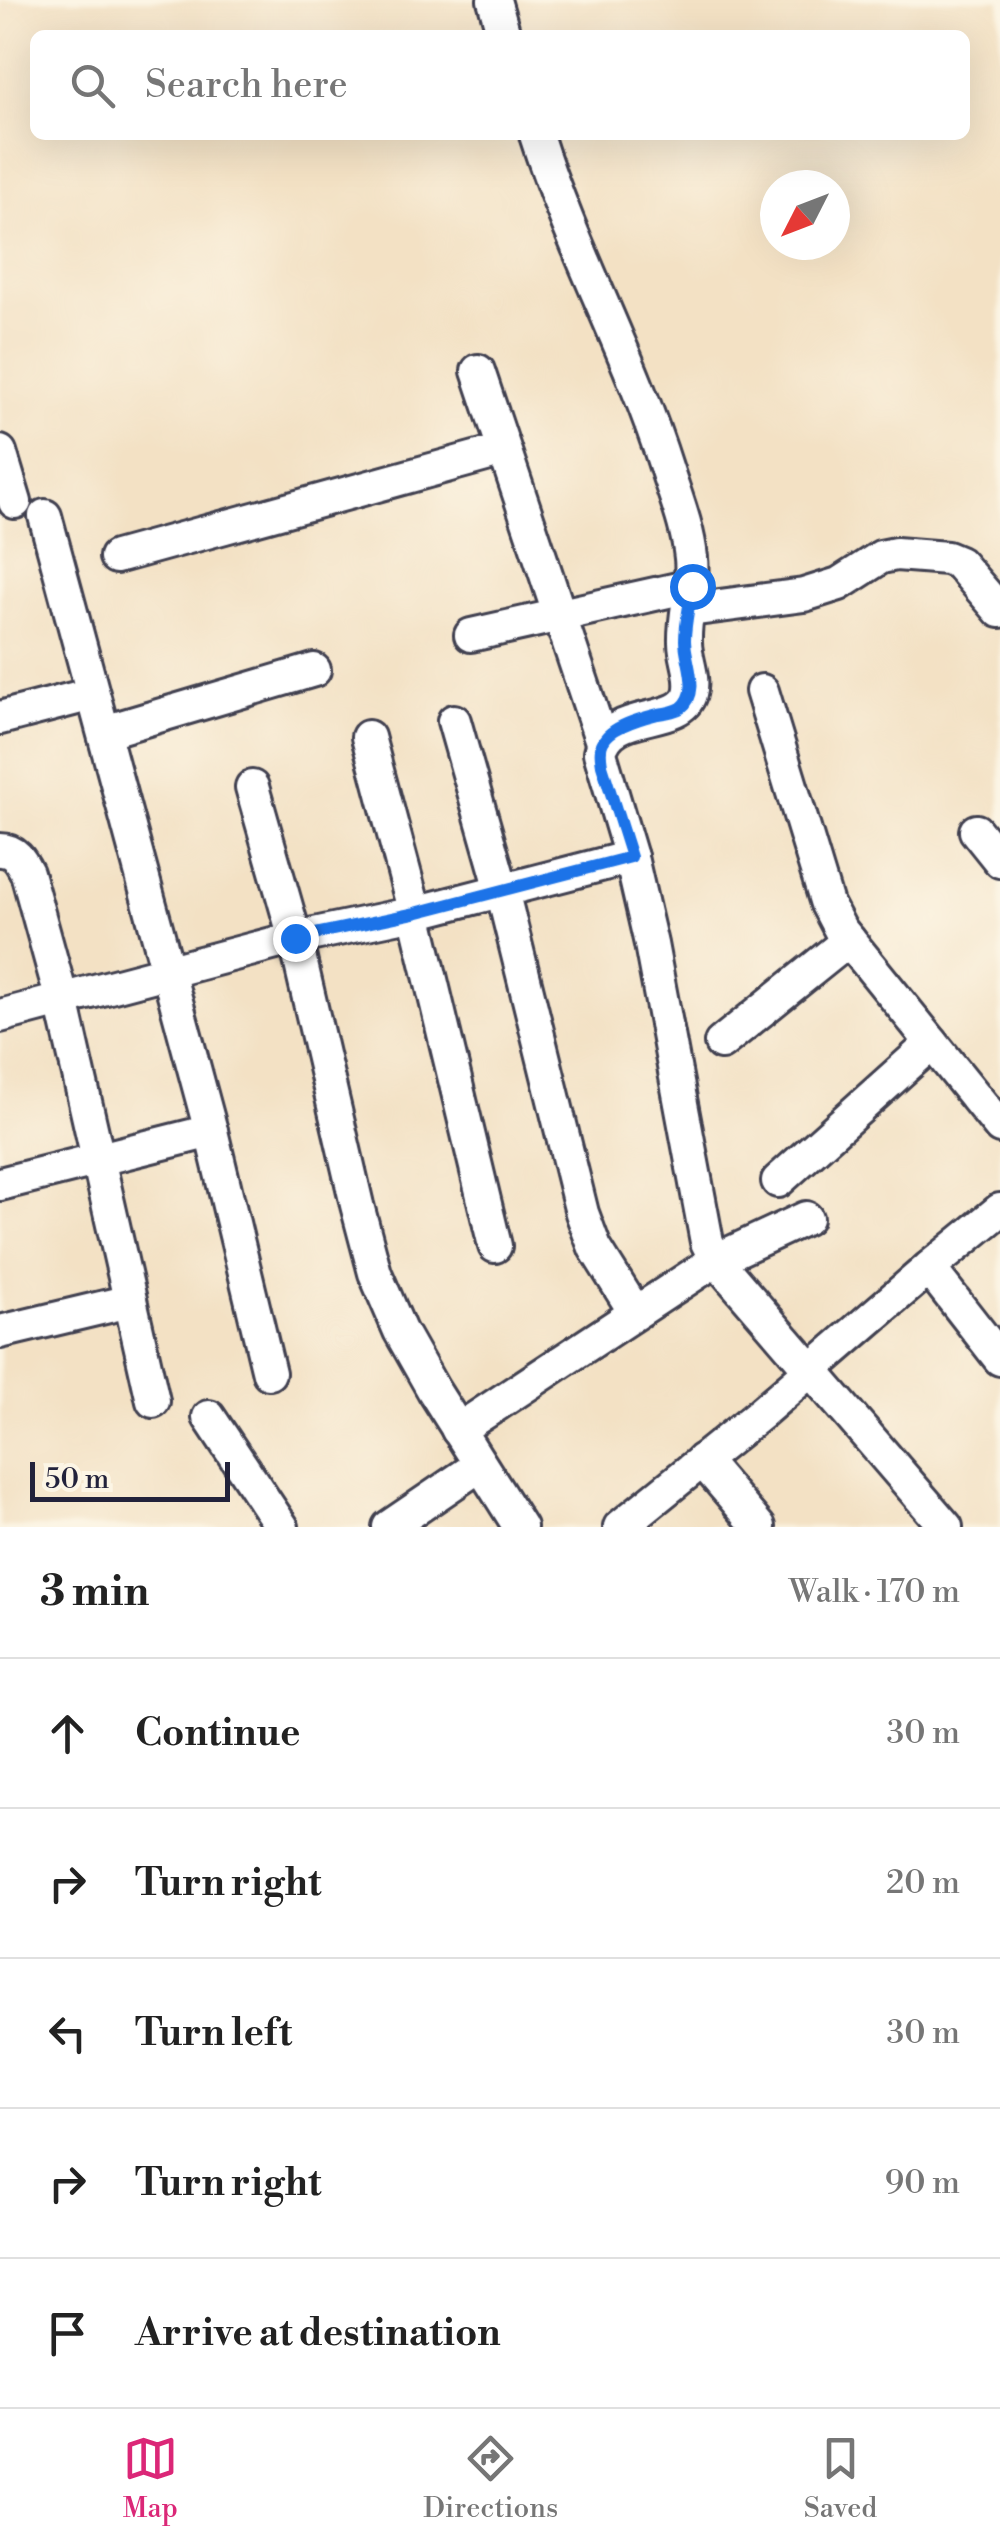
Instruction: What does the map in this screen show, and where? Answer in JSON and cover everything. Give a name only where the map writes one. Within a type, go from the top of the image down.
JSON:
[{"type":"street","points":[[494,0],[503,30]]},
{"type":"street","points":[[538,140],[576,243],[656,434],[691,558],[685,643],[691,675],[688,700],[673,711],[638,720],[602,742]]},
{"type":"street","points":[[478,371],[602,742],[602,765],[631,857],[652,944],[707,1242],[716,1260],[946,1527]]},
{"type":"street","points":[[116,557],[504,450]]},
{"type":"street","points":[[0,452],[14,502]]},
{"type":"street","points":[[45,516],[211,1131],[269,1372]]},
{"type":"street","points":[[471,635],[559,614],[690,598],[804,596],[839,584],[881,557],[896,554],[947,558],[960,563],[1000,611]]},
{"type":"street","points":[[104,732],[314,670]]},
{"type":"street","points":[[762,691],[827,904],[840,929],[1000,1127]]},
{"type":"street","points":[[0,718],[92,694]]},
{"type":"street","points":[[454,720],[502,890],[582,1213],[594,1248],[635,1312]]},
{"type":"street","points":[[368,737],[495,1246]]},
{"type":"street","points":[[252,787],[295,938],[375,1273],[400,1332],[520,1527]]},
{"type":"street","points":[[976,831],[1000,861]]},
{"type":"street","points":[[0,850],[16,855],[27,874],[62,1000],[152,1401]]},
{"type":"street","points":[[0,1016],[295,938],[415,913],[631,857]]},
{"type":"street","points":[[721,1043],[849,940]]},
{"type":"street","points":[[778,1181],[932,1043]]},
{"type":"street","points":[[0,1184],[211,1131]]},
{"type":"street","points":[[620,1527],[1000,1210]]},
{"type":"street","points":[[458,1430],[716,1260],[806,1218]]},
{"type":"street","points":[[929,1268],[1000,1359]]},
{"type":"street","points":[[0,1332],[130,1301]]},
{"type":"street","points":[[209,1417],[282,1527]]},
{"type":"street","points":[[702,1460],[759,1527]]},
{"type":"street","points":[[389,1527],[480,1465]]},
{"type":"route","points":[[295,938],[415,913],[631,857],[602,765],[602,742],[638,720],[673,711],[688,700],[691,675],[685,643],[692,586]]}]
